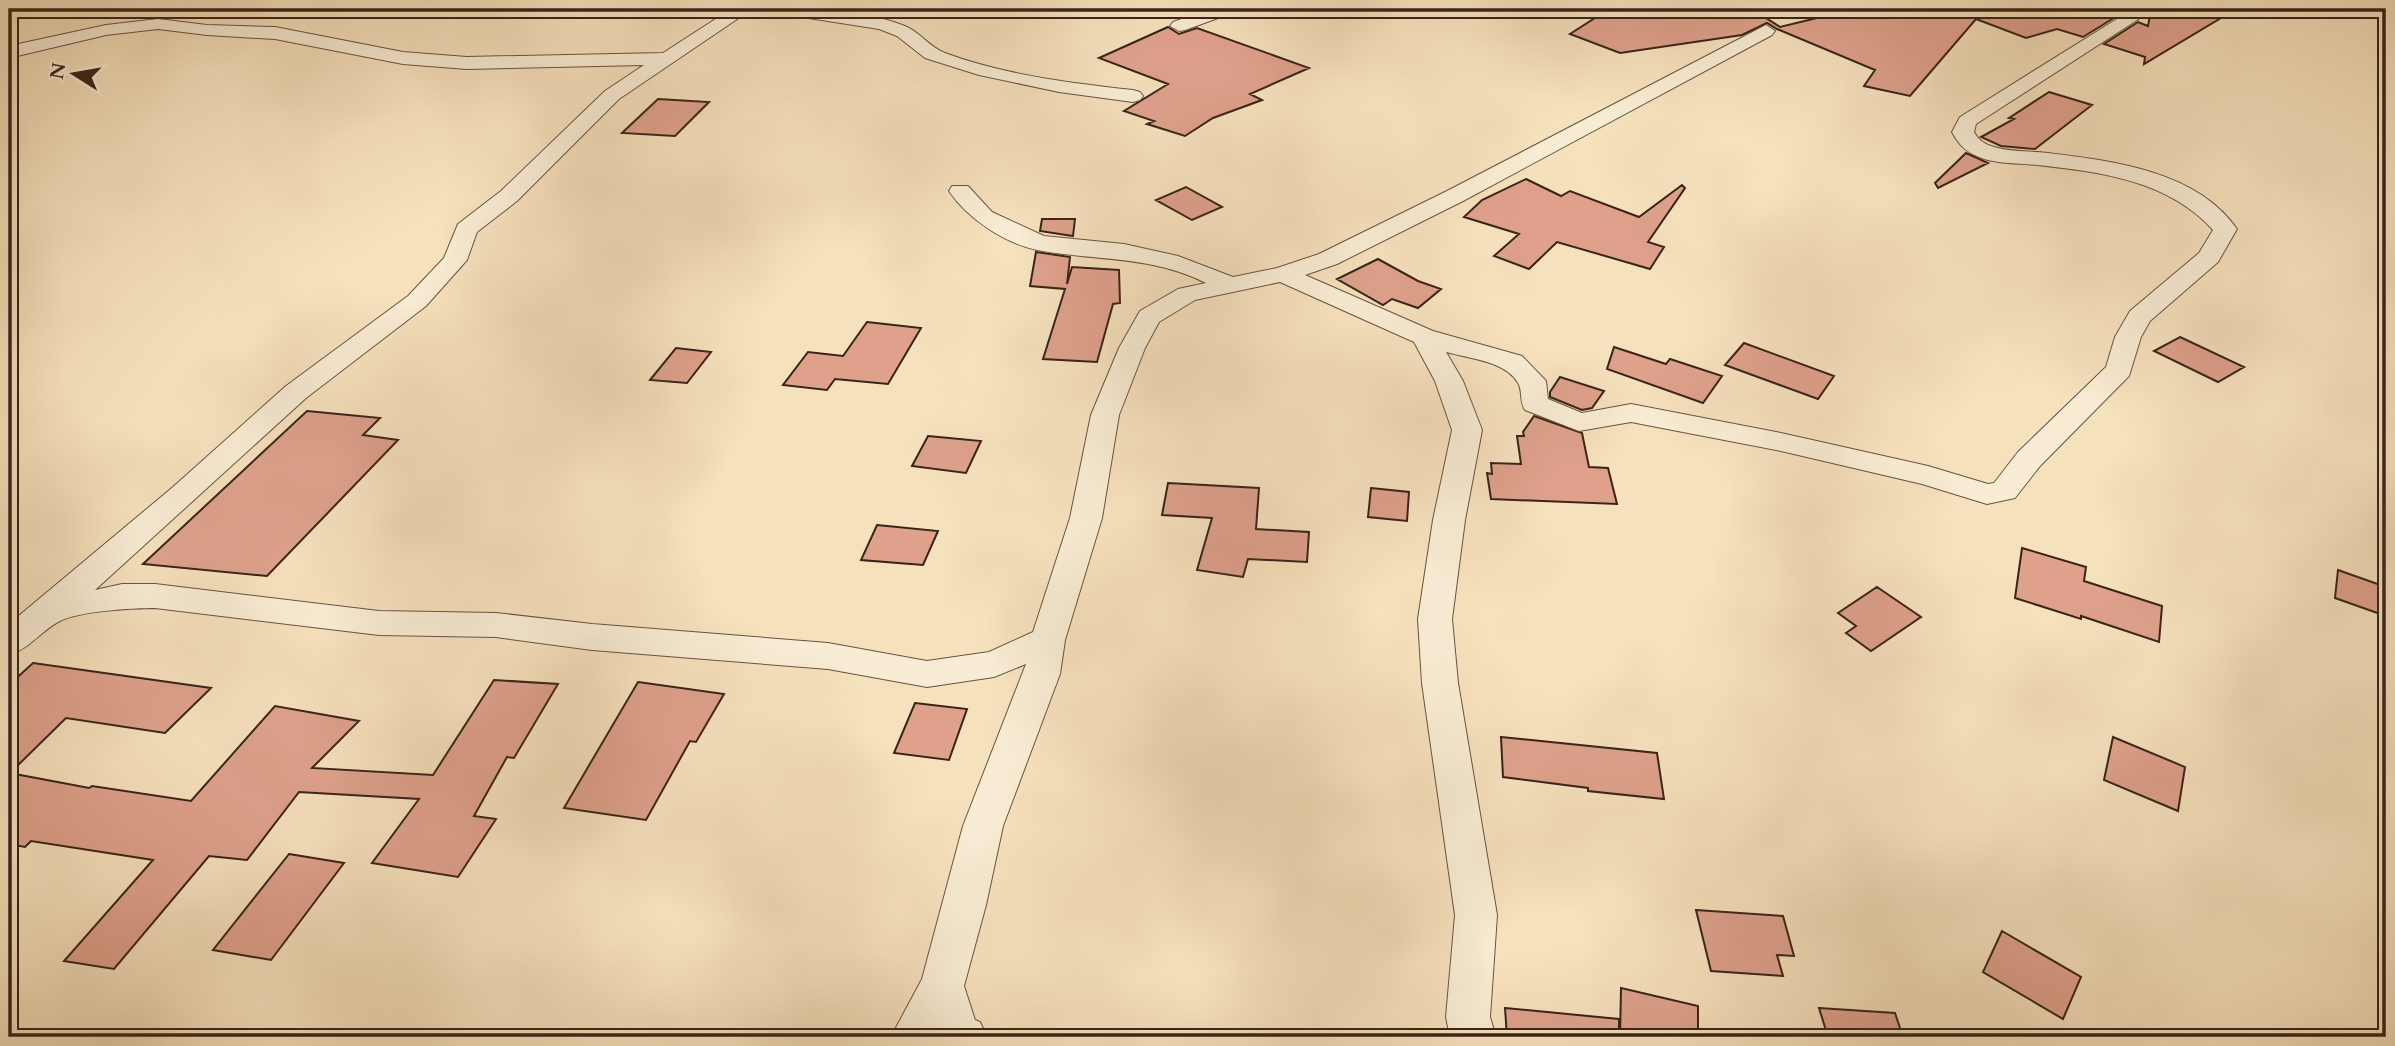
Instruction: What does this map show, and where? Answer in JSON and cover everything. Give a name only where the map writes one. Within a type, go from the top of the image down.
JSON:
[{"type":"street","points":[[9,642],[49,611],[296,392],[417,301],[455,260],[466,229],[509,196],[612,95],[743,9]]},
{"type":"street","points":[[783,9],[901,31],[921,49],[936,57],[986,70],[1079,90],[1133,96]]},
{"type":"street","points":[[1178,26],[1226,9]]},
{"type":"street","points":[[1283,274],[1424,337],[1512,362],[1532,381],[1535,404],[1579,422],[1631,414],[1781,442],[1987,494],[2004,491],[2029,459],[2119,370],[2128,337],[2139,317],[2209,257],[2225,229],[2214,212],[2195,200],[2134,174],[1988,153],[1969,143],[1963,132],[1967,121],[2145,9]]},
{"type":"street","points":[[9,52],[127,27],[158,24],[207,30],[275,33],[403,58],[454,62],[665,59]]},
{"type":"street","points":[[914,1037],[942,986],[965,905],[983,826],[1042,674],[1048,640],[1086,518],[1105,415],[1132,348],[1149,317],[1186,294],[1283,274],[1328,258],[1382,233],[1766,31]]},
{"type":"street","points":[[9,41],[54,41]]},
{"type":"street","points":[[960,191],[984,216],[1039,243],[1124,251],[1147,256],[1206,273],[1232,286]]},
{"type":"street","points":[[1424,337],[1449,380],[1467,430],[1449,520],[1435,619],[1440,683],[1476,915],[1468,1017],[1473,1037]]},
{"type":"street","points":[[49,611],[122,596],[155,596],[379,623],[496,625],[592,637],[828,656],[927,674],[994,664],[1048,640]]},
{"type":"street","points":[[942,986],[958,1035],[964,1037]]},
{"type":"building","points":[[1609,9],[1752,9],[1780,27],[1854,9],[2100,9],[2101,12],[2117,16],[2083,37],[2057,29],[2026,38],[1976,19],[1910,96],[1864,86],[1875,70],[1767,23],[1742,35],[1620,53],[1570,34]]},
{"type":"building","points":[[2156,9],[2236,9],[2144,64],[2145,57],[2104,44],[2138,22],[2148,26],[2150,15]]},
{"type":"building","points":[[1168,27],[1179,34],[1197,28],[1309,68],[1250,94],[1262,100],[1213,118],[1185,136],[1147,124],[1154,121],[1124,111],[1168,84],[1099,58]]},
{"type":"building","points":[[2049,92],[2092,105],[2035,149],[2001,146],[1981,137],[2014,119],[2009,118]]},
{"type":"building","points":[[658,99],[709,102],[675,136],[622,133]]},
{"type":"building","points":[[1966,153],[1988,163],[1938,188],[1935,183]]},
{"type":"building","points":[[1526,179],[1561,196],[1570,191],[1639,217],[1682,185],[1685,188],[1648,242],[1664,247],[1650,269],[1557,242],[1529,269],[1494,256],[1519,234],[1464,217],[1482,200]]},
{"type":"building","points":[[1186,187],[1222,207],[1192,220],[1156,200]]},
{"type":"building","points":[[1042,219],[1075,219],[1073,236],[1040,231]]},
{"type":"building","points":[[1036,252],[1070,257],[1067,284],[1072,267],[1119,270],[1120,303],[1113,304],[1097,362],[1043,359],[1065,289],[1030,286]]},
{"type":"building","points":[[1378,259],[1418,281],[1441,289],[1418,308],[1392,299],[1383,305],[1337,279]]},
{"type":"building","points":[[867,322],[921,328],[888,384],[835,379],[827,390],[783,385],[808,352],[843,356]]},
{"type":"building","points":[[2180,337],[2244,367],[2218,382],[2154,351]]},
{"type":"building","points":[[1744,343],[1834,376],[1818,399],[1725,365]]},
{"type":"building","points":[[1614,347],[1666,364],[1670,359],[1722,376],[1703,403],[1607,369]]},
{"type":"building","points":[[676,348],[711,352],[687,383],[650,380]]},
{"type":"building","points":[[1560,377],[1604,391],[1592,408],[1582,410],[1550,397],[1550,392]]},
{"type":"building","points":[[307,411],[380,418],[363,435],[398,440],[267,576],[143,564]]},
{"type":"building","points":[[1534,416],[1582,433],[1589,467],[1608,468],[1617,504],[1491,499],[1487,473],[1492,474],[1491,463],[1521,464],[1517,436],[1524,436],[1523,432]]},
{"type":"building","points":[[928,436],[981,441],[966,473],[912,466]]},
{"type":"building","points":[[1168,483],[1259,488],[1256,529],[1309,532],[1307,562],[1248,559],[1243,577],[1197,570],[1212,518],[1162,515]]},
{"type":"building","points":[[1371,488],[1409,492],[1407,521],[1368,517]]},
{"type":"building","points":[[877,525],[938,531],[923,565],[861,560]]},
{"type":"building","points":[[2022,548],[2086,567],[2084,581],[2162,606],[2159,642],[2015,598]]},
{"type":"building","points":[[2338,570],[2386,587],[2386,616],[2335,598]]},
{"type":"building","points":[[1877,587],[1921,617],[1871,651],[1846,633],[1856,626],[1838,613]]},
{"type":"building","points":[[33,663],[211,688],[165,733],[66,718],[10,773],[89,788],[92,786],[191,801],[275,706],[359,721],[312,768],[433,775],[494,680],[558,684],[514,758],[507,757],[474,816],[496,819],[458,877],[372,863],[419,799],[299,792],[247,860],[209,856],[114,969],[64,961],[153,860],[31,841],[25,847],[9,844],[9,685]]},
{"type":"building","points":[[638,682],[724,694],[696,742],[690,741],[646,820],[564,808]]},
{"type":"building","points":[[915,703],[967,709],[949,760],[894,753]]},
{"type":"building","points":[[1501,737],[1657,753],[1664,799],[1588,791],[1588,788],[1503,777]]},
{"type":"building","points":[[2113,737],[2185,767],[2178,811],[2104,780]]},
{"type":"building","points":[[289,854],[344,863],[271,960],[213,950]]},
{"type":"building","points":[[1696,910],[1783,916],[1794,956],[1777,955],[1783,976],[1711,971]]},
{"type":"building","points":[[2002,931],[2081,977],[2063,1019],[1983,972]]},
{"type":"building","points":[[1621,988],[1698,1006],[1698,1037],[1620,1037]]},
{"type":"building","points":[[1505,1008],[1619,1019],[1619,1037],[1507,1037]]},
{"type":"building","points":[[1819,1008],[1895,1013],[1903,1037],[1828,1037]]}]
